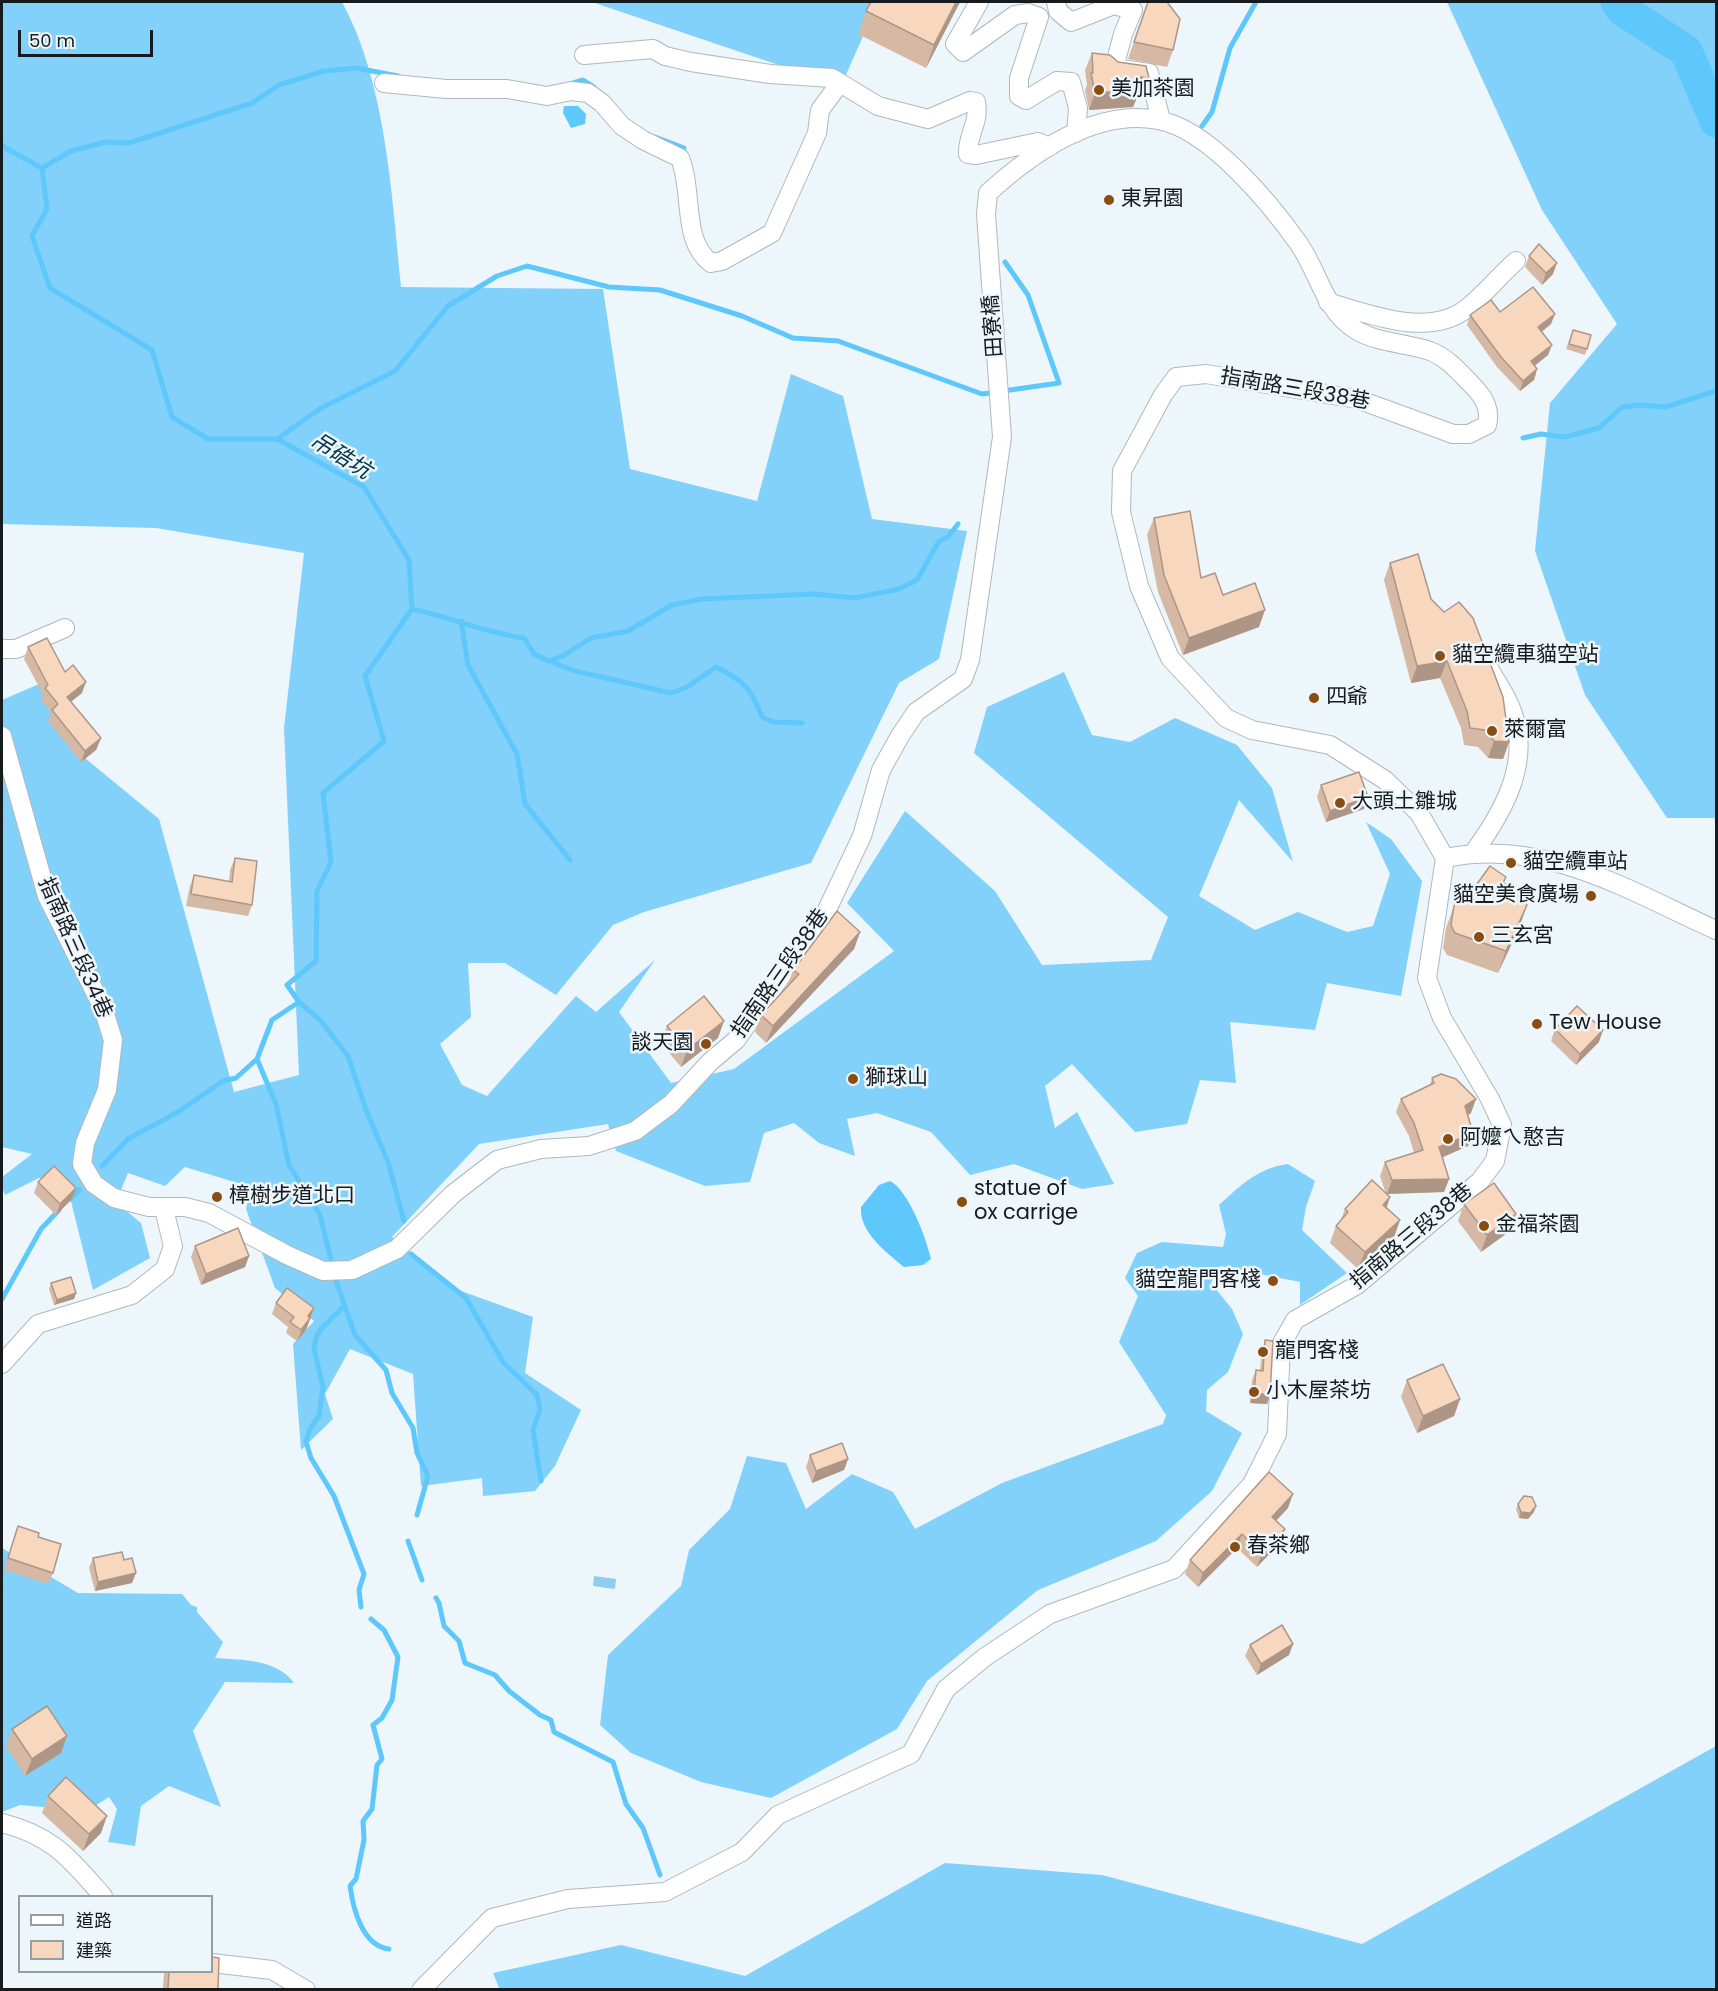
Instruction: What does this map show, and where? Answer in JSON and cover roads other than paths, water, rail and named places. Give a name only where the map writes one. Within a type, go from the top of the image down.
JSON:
[{"type":"street","points":[[979,2],[955,44],[963,52],[1015,15],[1028,13],[1039,17],[1018,78],[1019,96],[1026,100],[1057,81],[1071,82],[1078,108],[1076,133]]},
{"type":"street","points":[[1056,2],[1058,11],[1071,22],[1114,5],[1133,10],[1122,34],[1114,68],[1149,73],[1161,120]]},
{"type":"street","points":[[584,56],[653,49],[665,56],[691,62],[771,74],[832,78],[878,106],[928,119],[970,101],[976,102],[978,116],[968,154],[976,155],[1038,142],[1049,147]]},
{"type":"street","points":[[384,83],[446,89],[507,89],[548,96],[571,91],[588,93],[602,103],[622,126],[643,140],[680,158],[687,176],[691,229],[699,253],[711,263],[722,261],[772,233],[818,133],[820,110],[840,83]]},
{"type":"street","name":"指南路三段38巷","points":[[420,1989],[464,1943],[492,1918],[568,1899],[665,1892],[742,1852],[778,1815],[911,1754],[928,1728],[946,1689],[985,1657],[1050,1614],[1174,1569],[1252,1484],[1277,1434],[1281,1345],[1295,1320],[1357,1285],[1480,1181],[1495,1161],[1502,1125],[1490,1099],[1442,1018],[1427,978],[1445,858],[1419,813],[1385,780],[1330,746],[1252,730],[1226,718],[1170,658],[1139,586],[1121,513],[1122,471],[1163,395],[1176,377],[1206,374],[1357,399],[1453,434],[1479,431],[1487,425],[1488,406],[1479,392],[1449,362],[1431,352],[1358,332],[1341,319],[1328,302],[1301,246],[1261,193],[1217,153],[1191,135],[1161,120],[1138,117],[1100,124],[1049,147],[1010,173],[988,193],[986,214]]},
{"type":"street","name":"田寮橋","points":[[986,214],[1002,437]]},
{"type":"street","points":[[1328,302],[1379,317],[1411,321],[1443,320],[1465,309],[1516,261]]},
{"type":"street","name":"指南路三段38巷","points":[[164,1209],[185,1207],[208,1213],[286,1255],[323,1271],[352,1270],[397,1249],[453,1194],[497,1160],[541,1149],[589,1146],[635,1131],[671,1104],[710,1062],[736,1040],[826,912],[862,836],[881,770],[916,712],[963,679],[976,636],[1002,437]]},
{"type":"street","points":[[2,650],[15,649],[65,628]]},
{"type":"street","points":[[1474,852],[1504,804],[1515,780],[1519,750],[1513,712],[1490,670]]},
{"type":"street","name":"指南路三段34巷","points":[[2,736],[47,896],[103,1008],[113,1040],[107,1090],[86,1143],[82,1164],[94,1184],[114,1197],[164,1209]]},
{"type":"street","points":[[1445,858],[1474,852],[1499,852],[1556,860],[1605,879],[1716,930]]},
{"type":"street","points":[[2,1364],[38,1324],[132,1295],[165,1269],[173,1246],[164,1209]]},
{"type":"street","points":[[2,1823],[30,1830],[65,1853],[102,1895]]},
{"type":"street","points":[[213,1963],[272,1970],[306,1989]]},
{"type":"waterway","points":[[1202,126],[1212,112],[1230,48],[1256,2]]},
{"type":"waterway","points":[[1617,2],[1623,10],[1686,51],[1716,121]]},
{"type":"waterway","points":[[42,168],[71,151],[106,142],[129,143],[252,103],[279,85],[324,71],[356,68],[398,76]]},
{"type":"waterway","points":[[570,84],[583,80],[594,87]]},
{"type":"waterway","points":[[655,137],[684,148]]},
{"type":"waterway","name":"吊硞坑","points":[[2,146],[42,168],[47,209],[32,236],[50,288],[152,350],[172,417],[208,439],[277,439],[364,487],[409,560],[412,609],[365,676],[384,741],[323,793],[331,862],[317,891],[316,961],[287,985],[299,1002],[272,1020],[257,1059],[236,1078],[223,1081],[178,1112],[128,1139],[102,1166]]},
{"type":"waterway","points":[[277,439],[321,408],[395,371],[448,306],[497,276],[527,266],[609,287],[660,290],[742,316],[793,338],[838,341],[982,394],[1059,383],[1028,295],[1005,262]]},
{"type":"waterway","points":[[1523,438],[1541,434],[1565,437],[1599,428],[1622,407],[1640,405],[1665,407],[1716,391]]},
{"type":"waterway","points":[[549,661],[563,656],[591,638],[628,631],[672,605],[702,599],[814,594],[855,598],[899,589],[917,580],[939,541],[948,537],[958,524]]},
{"type":"waterway","points":[[412,609],[524,638],[534,654],[575,671],[671,693],[687,687],[716,667],[745,686],[762,717],[773,722],[802,723]]},
{"type":"waterway","points":[[461,621],[468,665],[517,754],[525,804],[570,860]]},
{"type":"waterway","points":[[299,1002],[321,1021],[348,1056],[366,1110],[388,1162],[404,1221]]},
{"type":"waterway","points":[[257,1059],[276,1104],[289,1165],[320,1215],[332,1264]]},
{"type":"waterway","points":[[70,1199],[79,1190]]},
{"type":"waterway","points":[[2,1299],[41,1229],[59,1210]]},
{"type":"waterway","points":[[411,1254],[466,1298],[503,1362],[537,1395],[540,1409],[533,1430],[541,1481]]},
{"type":"waterway","points":[[336,1281],[355,1335],[386,1370],[392,1393],[413,1428],[417,1453],[428,1476],[417,1515]]},
{"type":"waterway","points":[[343,1307],[321,1329],[316,1338],[314,1349],[323,1387],[319,1416],[310,1429],[306,1442],[311,1458],[334,1496],[364,1574],[359,1590],[361,1607]]},
{"type":"waterway","points":[[408,1541],[422,1580]]},
{"type":"waterway","points":[[436,1598],[444,1626],[459,1641],[465,1663],[495,1675],[509,1691],[540,1715],[551,1720],[554,1732],[613,1762],[626,1804],[643,1828],[660,1875]]},
{"type":"waterway","points":[[371,1619],[384,1630],[398,1657],[392,1700],[382,1718],[373,1725],[382,1759],[377,1765],[372,1809],[363,1821],[364,1840],[356,1879],[350,1886],[360,1925],[372,1941],[389,1949]]},
{"type":"place","name":"美加茶園","points":[[1099,90]]},
{"type":"place","name":"東昇園","points":[[1109,200]]},
{"type":"place","name":"貓空纜車貓空站","points":[[1440,656]]},
{"type":"place","name":"四爺","points":[[1314,698]]},
{"type":"place","name":"萊爾富","points":[[1492,731]]},
{"type":"place","name":"大頭土雛城","points":[[1340,803]]},
{"type":"place","name":"貓空纜車站","points":[[1511,863]]},
{"type":"place","name":"貓空美食廣場","points":[[1591,896]]},
{"type":"place","name":"三玄宮","points":[[1479,937]]},
{"type":"place","name":"Tew House","points":[[1537,1024]]},
{"type":"place","name":"談天園","points":[[706,1044]]},
{"type":"place","name":"獅球山","points":[[853,1079]]},
{"type":"place","name":"阿嬤ㄟ憨吉","points":[[1448,1139]]},
{"type":"place","name":"樟樹步道北口","points":[[217,1197]]},
{"type":"place","name":"statue of ox carrige","points":[[962,1202]]},
{"type":"place","name":"金福茶園","points":[[1484,1226]]},
{"type":"place","name":"貓空龍門客棧","points":[[1273,1281]]},
{"type":"place","name":"龍門客棧","points":[[1263,1352]]},
{"type":"place","name":"小木屋茶坊","points":[[1254,1392]]},
{"type":"place","name":"春茶鄉","points":[[1235,1547]]}]
